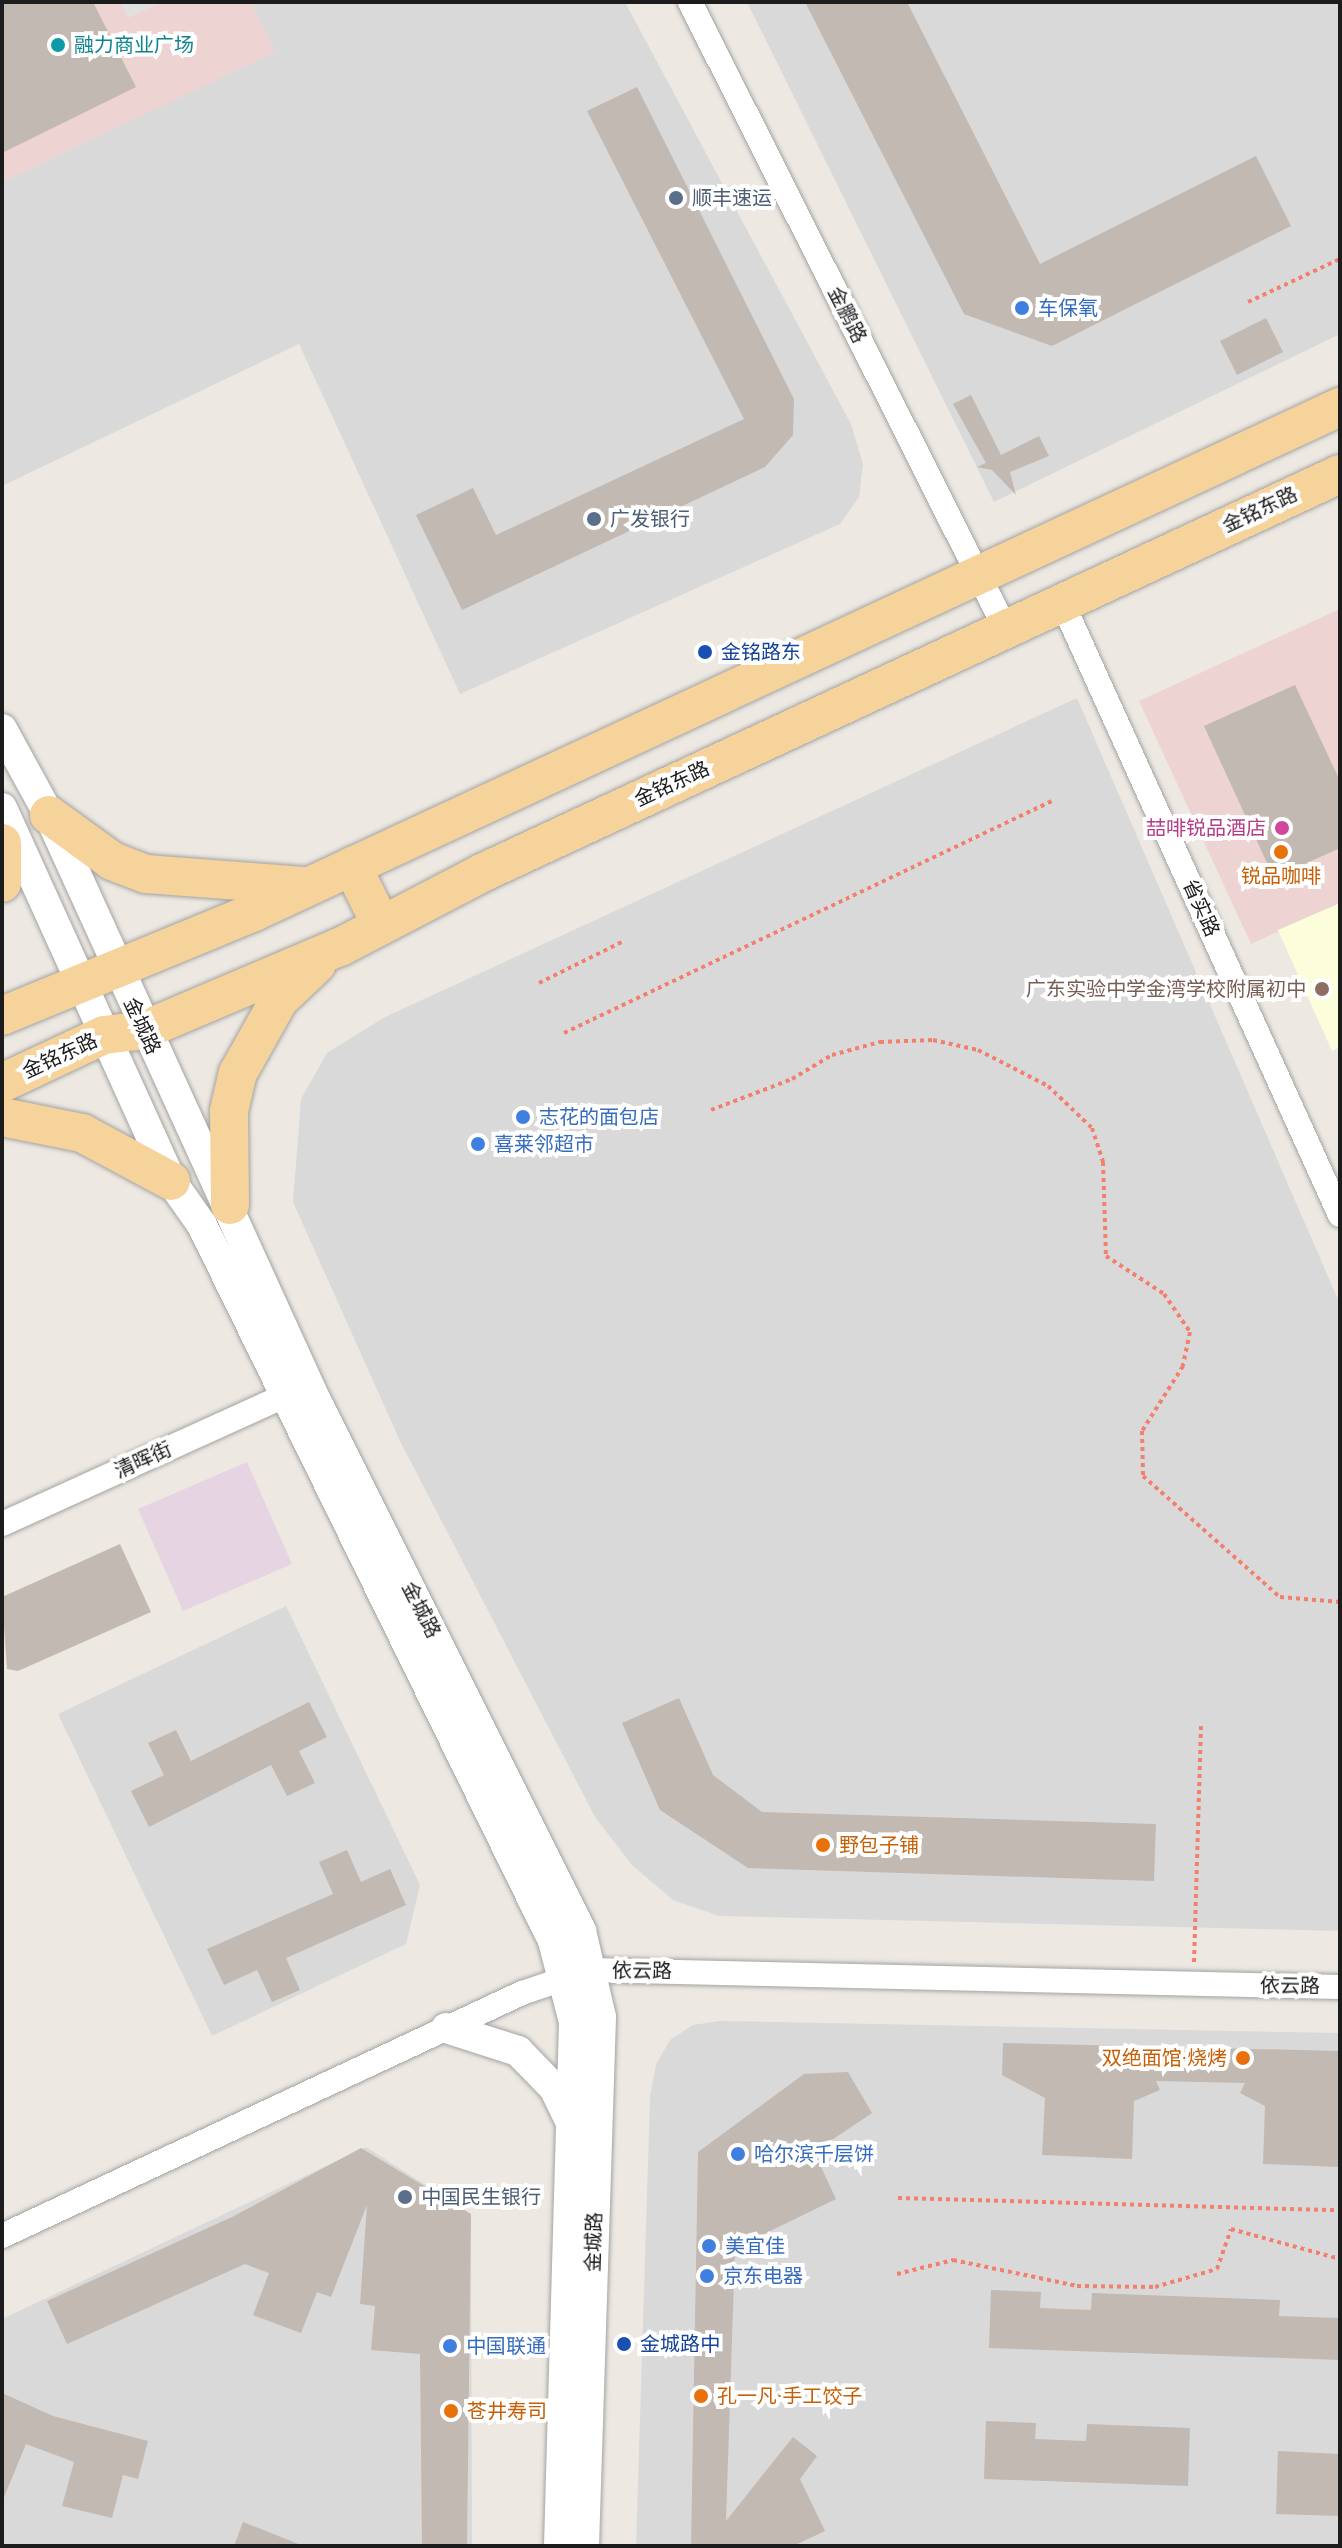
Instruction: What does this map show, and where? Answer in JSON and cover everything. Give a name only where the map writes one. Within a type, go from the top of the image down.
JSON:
[{"type":"main road","points":[[2,1016],[310,886],[848,633],[1340,407]]},
{"type":"main road","name":"金铭东路","points":[[2,1083],[104,1035],[144,1030],[340,947],[875,689],[1340,474]]},
{"type":"main road","points":[[1099,518],[1125,573]]},
{"type":"main road","points":[[848,633],[875,689]]},
{"type":"main road","points":[[49,815],[112,861],[146,874],[310,886]]},
{"type":"main road","points":[[2,843],[2,883]]},
{"type":"main road","points":[[352,866],[381,925]]},
{"type":"main road","points":[[230,1205],[229,1111],[238,1073],[279,1000],[340,947]]},
{"type":"main road","points":[[2,1117],[82,1133],[171,1181]]},
{"type":"street","name":"金鹏路","points":[[690,2],[1005,628]]},
{"type":"street","name":"省实路","points":[[1062,602],[1340,1215]]},
{"type":"street","name":"金城路","points":[[2,729],[49,815],[101,976],[104,1035],[171,1181],[202,1225],[544,1921],[601,2017],[584,2546]]},
{"type":"street","name":"金城路","points":[[2,808],[101,976],[144,1030],[230,1205],[316,1401],[581,1931],[576,1973],[570,2121],[559,2546]]},
{"type":"street","name":"清晖街","points":[[2,1524],[284,1396]]},
{"type":"street","name":"依云路","points":[[2,2236],[446,2028],[576,1973],[1340,1987]]},
{"type":"street","points":[[446,2028],[518,2051],[554,2088],[570,2121]]},
{"type":"path","points":[[1248,302],[1340,259]]},
{"type":"path","points":[[564,1033],[1054,800]]},
{"type":"path","points":[[539,983],[622,942]]},
{"type":"path","points":[[711,1110],[792,1079],[832,1055],[880,1042],[933,1040],[978,1050],[1048,1086],[1092,1128],[1103,1162],[1106,1256],[1164,1294],[1190,1332],[1183,1366],[1142,1431],[1143,1476],[1268,1589],[1298,1602],[1340,1602]]},
{"type":"path","points":[[1193,1984],[1201,1726]]},
{"type":"path","points":[[898,2198],[1340,2210]]},
{"type":"path","points":[[897,2274],[953,2260],[1077,2286],[1155,2287],[1217,2269],[1231,2229],[1340,2259]]},
{"type":"shaded area","points":[[2,2],[251,2],[275,52],[2,182]]},
{"type":"shaded area","points":[[120,2],[162,2],[128,18]]},
{"type":"shaded area","points":[[251,2],[625,2],[851,424],[863,464],[859,497],[840,524],[460,694],[299,344],[2,486],[2,182],[274,52]]},
{"type":"shaded area","points":[[747,2],[1340,2],[1340,334],[994,502]]},
{"type":"shaded area","points":[[1340,609],[1340,903],[1251,944],[1139,701]]},
{"type":"shaded area","points":[[1077,698],[1340,1304],[1340,1931],[719,1916],[673,1900],[632,1865],[595,1817],[400,1441],[293,1202],[301,1099],[327,1053],[385,1017]]},
{"type":"shaded area","name":"广东实验中学金湾学校附属初中","points":[[1340,903],[1340,1047],[1332,1051],[1278,930]]},
{"type":"shaded area","points":[[247,1462],[292,1564],[183,1611],[138,1509]]},
{"type":"shaded area","points":[[286,1606],[420,1885],[406,1944],[212,2036],[58,1714]]},
{"type":"shaded area","points":[[720,2021],[1340,2033],[1340,2546],[636,2546],[650,2097],[656,2064],[670,2040],[693,2025]]},
{"type":"shaded area","points":[[366,2147],[471,2214],[472,2546],[2,2546],[2,2319]]},
{"type":"building","name":"融力商业广场","points":[[2,2],[93,2],[136,87],[2,153]]},
{"type":"building","points":[[805,2],[907,2],[1040,264],[1256,156],[1291,226],[1052,346],[964,314]]},
{"type":"building","points":[[637,87],[794,399],[793,435],[765,467],[462,610],[416,515],[473,488],[496,535],[744,419],[587,111]]},
{"type":"building","points":[[1266,318],[1283,352],[1237,375],[1220,341]]},
{"type":"building","points":[[971,395],[1001,455],[1039,436],[1049,456],[1010,472],[1016,495],[992,470],[977,467],[986,463],[953,404]]},
{"type":"building","points":[[1295,685],[1340,781],[1340,848],[1274,878],[1204,726]]},
{"type":"building","points":[[120,1544],[151,1612],[18,1671],[7,1669],[2,1597]]},
{"type":"building","points":[[679,1698],[713,1775],[762,1812],[1156,1824],[1154,1881],[748,1868],[660,1810],[622,1723]]},
{"type":"building","points":[[309,1702],[327,1737],[299,1751],[315,1783],[287,1796],[271,1765],[149,1827],[131,1791],[164,1775],[148,1743],[176,1730],[191,1761]]},
{"type":"building","points":[[347,1850],[361,1882],[390,1869],[406,1905],[286,1958],[300,1990],[272,2002],[257,1970],[224,1985],[207,1949],[333,1894],[319,1862]]},
{"type":"building","points":[[1003,2043],[1340,2051],[1340,2167],[1263,2164],[1265,2106],[1240,2093],[1245,2083],[1156,2081],[1160,2090],[1134,2101],[1132,2159],[1042,2155],[1045,2098],[1002,2075]]},
{"type":"building","points":[[848,2072],[872,2113],[814,2152],[836,2199],[735,2248],[726,2521],[793,2437],[817,2456],[800,2479],[825,2531],[793,2546],[691,2546],[698,2152],[804,2074]]},
{"type":"building","points":[[361,2148],[471,2214],[467,2546],[422,2546],[420,2354],[371,2350],[375,2306],[360,2304],[367,2205],[331,2297],[317,2292],[301,2333],[253,2315],[269,2273],[245,2264],[67,2344],[47,2301],[232,2217]]},
{"type":"building","points":[[991,2290],[1041,2292],[1040,2308],[1091,2310],[1092,2293],[1280,2300],[1279,2316],[1340,2318],[1340,2360],[989,2348]]},
{"type":"building","points":[[2,2393],[53,2416],[148,2441],[138,2479],[123,2475],[112,2518],[62,2506],[74,2462],[26,2444],[2,2502]]},
{"type":"building","points":[[986,2421],[1036,2423],[1035,2439],[1086,2441],[1087,2424],[1190,2428],[1188,2486],[984,2479]]},
{"type":"building","points":[[1278,2451],[1340,2454],[1340,2516],[1276,2514]]},
{"type":"building","points":[[243,2522],[301,2545],[301,2546],[234,2546]]},
{"type":"place","name":"融力商业广场","points":[[58,45]]},
{"type":"place","name":"顺丰速运","points":[[676,198]]},
{"type":"place","name":"车保氧","points":[[1022,308]]},
{"type":"place","name":"广发银行","points":[[594,519]]},
{"type":"place","name":"金铭路东","points":[[705,652]]},
{"type":"place","name":"喆啡锐品酒店","points":[[1282,828]]},
{"type":"place","name":"锐品咖啡","points":[[1281,852]]},
{"type":"place","name":"广东实验中学金湾学校附属初中","points":[[1322,989]]},
{"type":"place","name":"志花的面包店","points":[[523,1117]]},
{"type":"place","name":"喜莱邻超市","points":[[478,1144]]},
{"type":"place","name":"野包子铺","points":[[823,1845]]},
{"type":"place","name":"双绝面馆·烧烤","points":[[1243,2058]]},
{"type":"place","name":"哈尔滨千层饼","points":[[738,2154]]},
{"type":"place","name":"中国民生银行","points":[[405,2197]]},
{"type":"place","name":"美宜佳","points":[[709,2246]]},
{"type":"place","name":"京东电器","points":[[707,2276]]},
{"type":"place","name":"金城路中","points":[[624,2344]]},
{"type":"place","name":"中国联通","points":[[450,2346]]},
{"type":"place","name":"孔一凡·手工饺子","points":[[701,2396]]},
{"type":"place","name":"苍井寿司","points":[[451,2411]]}]
